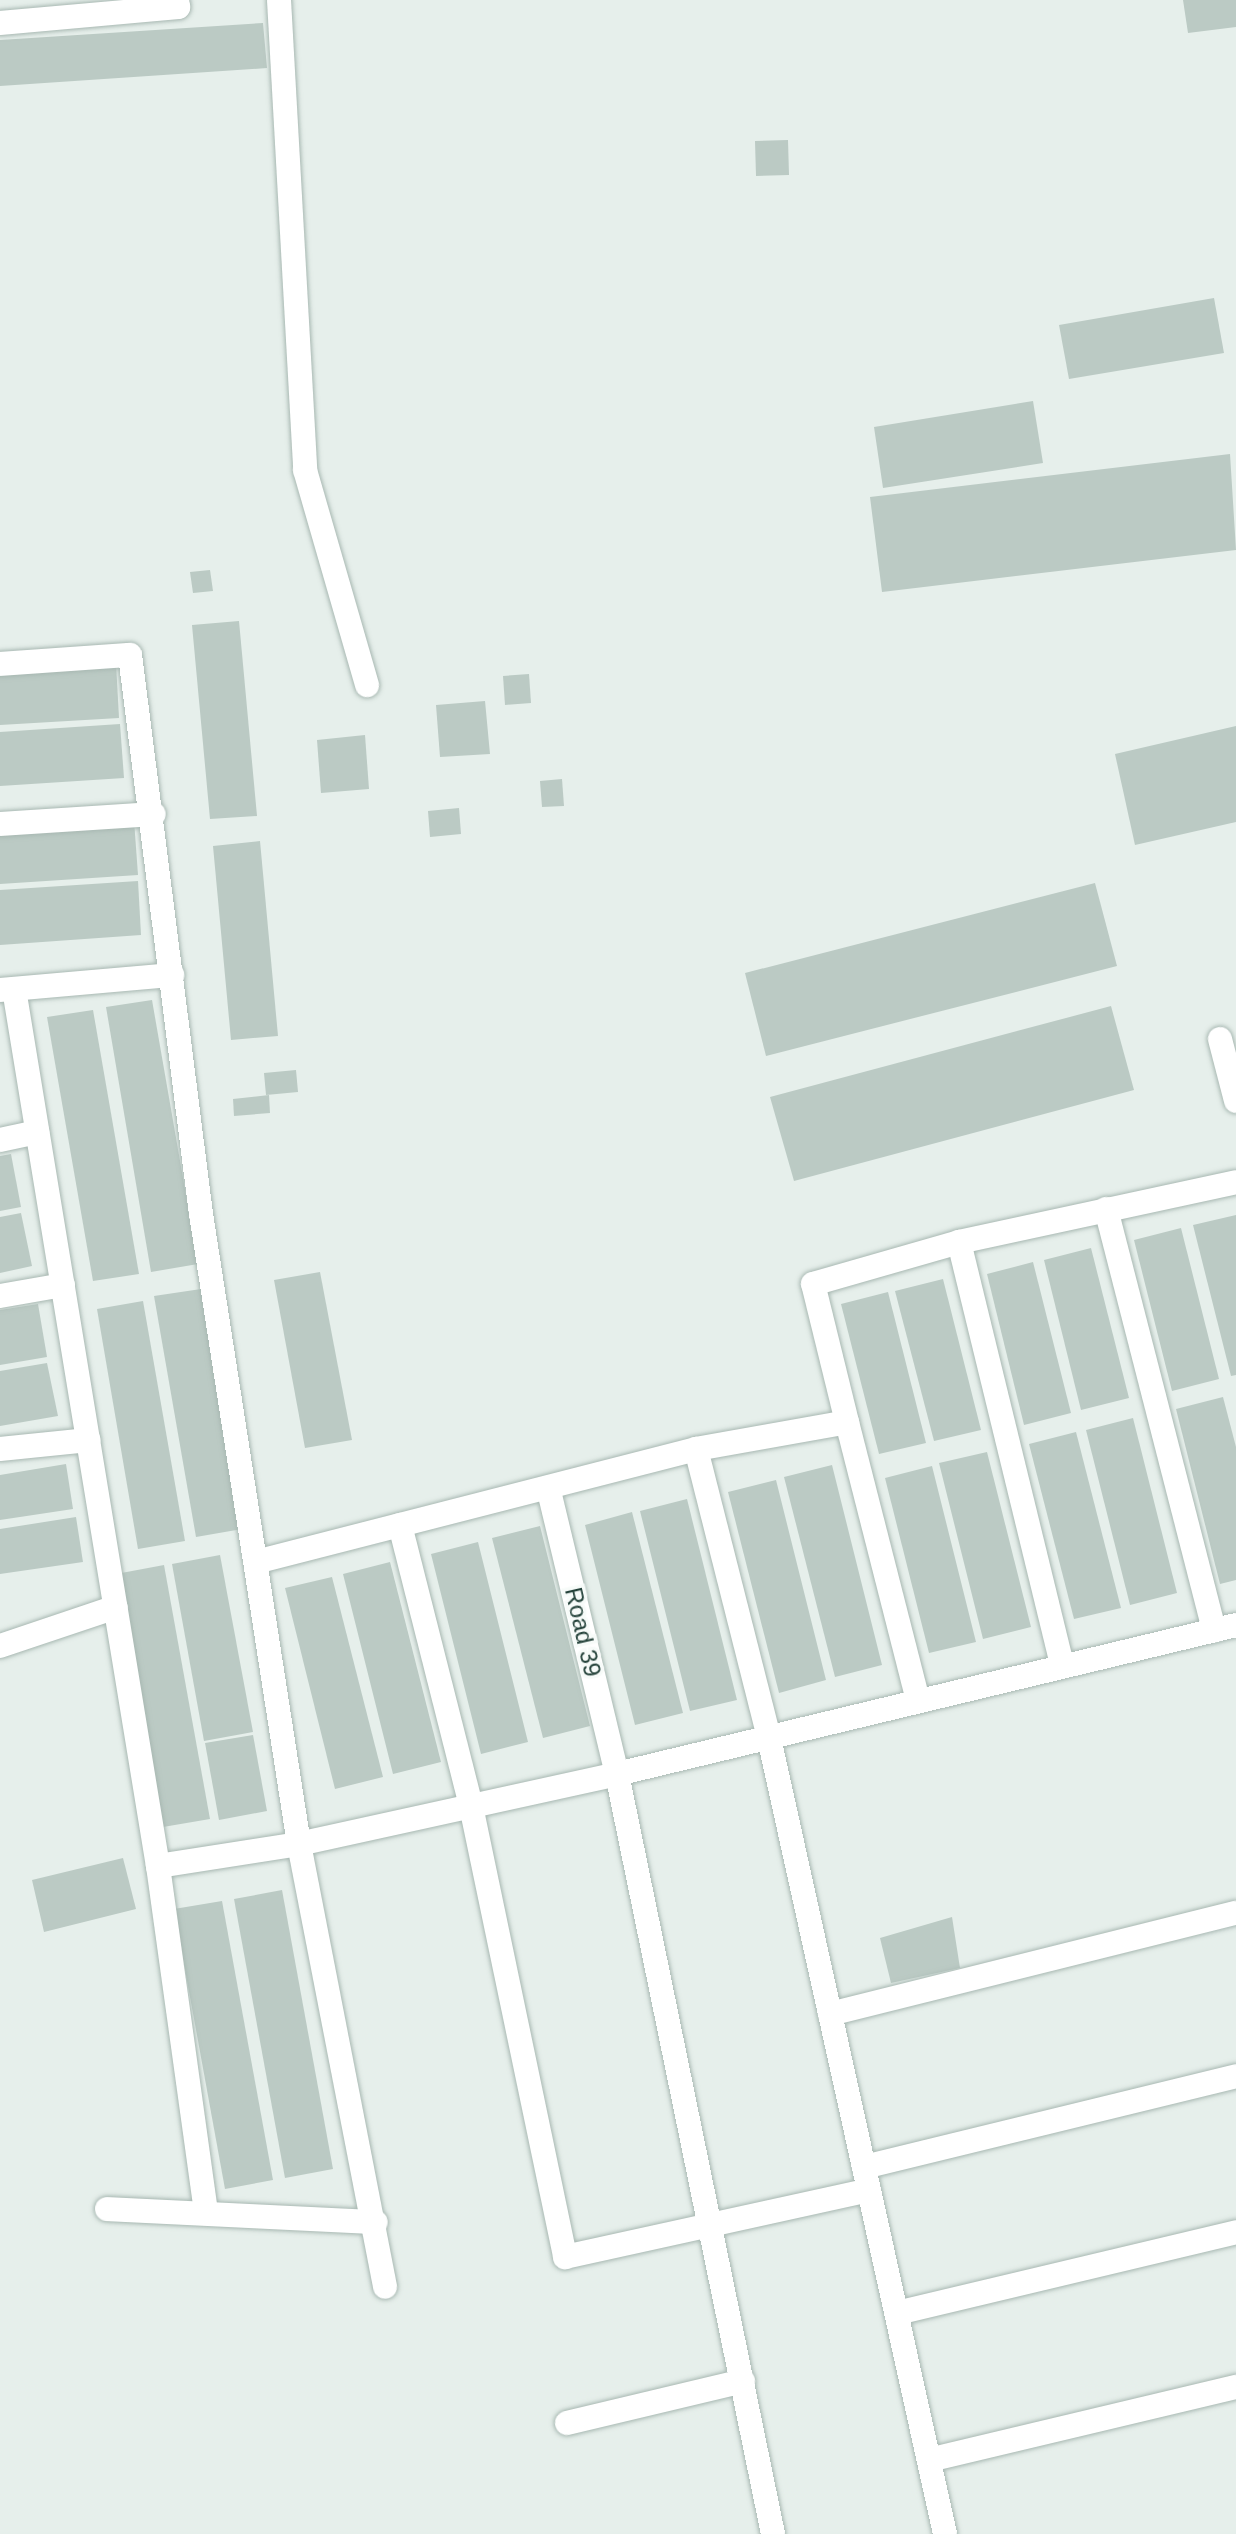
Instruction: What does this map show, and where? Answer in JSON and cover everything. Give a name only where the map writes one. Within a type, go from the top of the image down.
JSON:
[{"type":"street","points":[[0,23],[178,7],[177,0]]},
{"type":"street","points":[[279,0],[305,470],[367,685]]},
{"type":"street","points":[[0,664],[130,655],[154,814],[201,1214],[260,1561],[299,1844],[376,2222],[385,2287]]},
{"type":"street","points":[[0,824],[154,814]]},
{"type":"street","points":[[172,975],[7,989],[37,1132],[89,1440],[158,1866],[206,2213]]},
{"type":"street","points":[[1220,1039],[1236,1101]]},
{"type":"street","points":[[0,1140],[37,1132]]},
{"type":"street","points":[[917,1697],[813,1284],[959,1242],[1236,1182]]},
{"type":"street","points":[[158,1866],[299,1844],[617,1774],[769,1738],[917,1697],[1225,1628],[1106,1209]]},
{"type":"street","points":[[959,1242],[1062,1665]]},
{"type":"street","points":[[0,1296],[63,1285]]},
{"type":"street","points":[[260,1561],[549,1491],[696,1449],[847,1422]]},
{"type":"street","points":[[0,1449],[89,1440]]},
{"type":"street","points":[[696,1449],[769,1738],[945,2534]]},
{"type":"street","name":"Road 39","points":[[549,1491],[617,1774],[743,2381],[767,2533]]},
{"type":"street","points":[[400,1525],[471,1806],[565,2257],[712,2230],[867,2179],[1236,2076]]},
{"type":"street","points":[[0,1646],[116,1607]]},
{"type":"street","points":[[830,2014],[1236,1913]]},
{"type":"street","points":[[107,2209],[376,2222]]},
{"type":"street","points":[[897,2313],[1236,2232]]},
{"type":"street","points":[[567,2423],[743,2381]]},
{"type":"street","points":[[929,2460],[1236,2387]]},
{"type":"building","points":[[1183,0],[1236,0],[1236,27],[1188,33]]},
{"type":"building","points":[[263,23],[267,68],[0,86],[0,40]]},
{"type":"building","points":[[788,140],[789,175],[756,176],[755,141]]},
{"type":"building","points":[[1214,298],[1224,353],[1069,379],[1059,325]]},
{"type":"building","points":[[1033,401],[1043,463],[883,488],[874,427]]},
{"type":"building","points":[[1230,454],[1236,550],[882,592],[870,497]]},
{"type":"building","points":[[210,570],[213,591],[193,593],[190,572]]},
{"type":"building","points":[[239,621],[257,816],[210,819],[192,625]]},
{"type":"building","points":[[116,663],[119,718],[0,725],[0,671]]},
{"type":"building","points":[[529,674],[531,703],[505,705],[503,676]]},
{"type":"building","points":[[485,701],[490,754],[440,757],[436,705]]},
{"type":"building","points":[[120,724],[124,778],[0,786],[0,732]]},
{"type":"building","points":[[1236,726],[1236,822],[1135,845],[1115,754]]},
{"type":"building","points":[[365,735],[369,789],[321,793],[317,740]]},
{"type":"building","points":[[562,779],[564,806],[542,807],[540,781]]},
{"type":"building","points":[[459,808],[461,834],[430,837],[428,811]]},
{"type":"building","points":[[134,820],[138,875],[0,884],[0,829]]},
{"type":"building","points":[[260,841],[278,1036],[231,1040],[213,846]]},
{"type":"building","points":[[138,881],[141,935],[0,945],[0,890]]},
{"type":"building","points":[[1095,883],[1117,966],[766,1056],[745,973]]},
{"type":"building","points":[[152,1000],[198,1264],[151,1272],[106,1007]]},
{"type":"building","points":[[1111,1006],[1134,1090],[794,1181],[770,1097]]},
{"type":"building","points":[[93,1010],[139,1274],[93,1281],[47,1017]]},
{"type":"building","points":[[296,1070],[298,1092],[266,1095],[264,1073]]},
{"type":"building","points":[[269,1095],[270,1113],[234,1116],[233,1099]]},
{"type":"building","points":[[11,1154],[21,1207],[0,1211],[0,1156]]},
{"type":"building","points":[[21,1213],[32,1266],[0,1273],[0,1217]]},
{"type":"building","points":[[1236,1215],[1236,1375],[1231,1376],[1193,1225]]},
{"type":"building","points":[[1181,1228],[1219,1379],[1172,1391],[1134,1240]]},
{"type":"building","points":[[1091,1248],[1129,1398],[1081,1410],[1044,1260]]},
{"type":"building","points":[[1033,1262],[1071,1413],[1024,1425],[987,1274]]},
{"type":"building","points":[[320,1272],[352,1440],[305,1448],[274,1280]]},
{"type":"building","points":[[943,1279],[981,1430],[934,1441],[895,1291]]},
{"type":"building","points":[[201,1289],[242,1529],[196,1537],[154,1296]]},
{"type":"building","points":[[888,1292],[926,1443],[879,1454],[841,1304]]},
{"type":"building","points":[[143,1301],[185,1541],[138,1549],[97,1309]]},
{"type":"building","points":[[38,1304],[47,1357],[0,1365],[0,1310]]},
{"type":"building","points":[[47,1363],[58,1416],[0,1426],[0,1371]]},
{"type":"building","points":[[1223,1397],[1236,1447],[1236,1580],[1220,1584],[1176,1409]]},
{"type":"building","points":[[1133,1418],[1177,1593],[1130,1605],[1086,1430]]},
{"type":"building","points":[[1076,1432],[1121,1608],[1074,1619],[1029,1444]]},
{"type":"building","points":[[987,1452],[1031,1627],[983,1639],[939,1463]]},
{"type":"building","points":[[66,1464],[73,1509],[0,1520],[0,1475]]},
{"type":"building","points":[[832,1465],[882,1665],[835,1677],[784,1477]]},
{"type":"building","points":[[932,1466],[976,1642],[929,1653],[885,1478]]},
{"type":"building","points":[[776,1480],[826,1680],[779,1693],[728,1492]]},
{"type":"building","points":[[687,1499],[737,1700],[690,1711],[640,1511]]},
{"type":"building","points":[[632,1512],[683,1713],[635,1725],[585,1525]]},
{"type":"building","points":[[76,1517],[83,1562],[0,1574],[0,1529]]},
{"type":"building","points":[[540,1526],[590,1726],[543,1738],[492,1538]]},
{"type":"building","points":[[478,1542],[528,1742],[481,1754],[431,1554]]},
{"type":"building","points":[[220,1555],[253,1732],[204,1741],[172,1564]]},
{"type":"building","points":[[390,1562],[441,1762],[393,1774],[343,1574]]},
{"type":"building","points":[[164,1565],[210,1819],[163,1827],[116,1574]]},
{"type":"building","points":[[332,1577],[383,1777],[335,1789],[285,1588]]},
{"type":"building","points":[[253,1735],[267,1811],[219,1820],[205,1743]]},
{"type":"building","points":[[123,1858],[136,1909],[44,1932],[32,1880]]},
{"type":"building","points":[[282,1890],[333,2169],[285,2178],[234,1899]]},
{"type":"building","points":[[222,1901],[273,2180],[225,2189],[174,1909]]},
{"type":"building","points":[[952,1917],[960,1968],[891,1983],[880,1938]]}]
